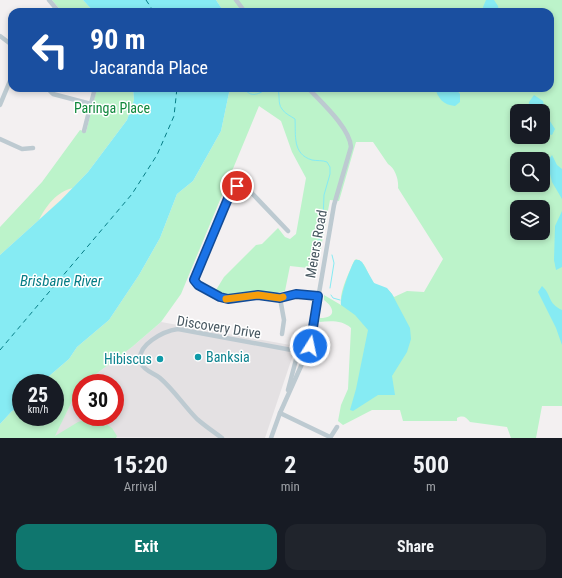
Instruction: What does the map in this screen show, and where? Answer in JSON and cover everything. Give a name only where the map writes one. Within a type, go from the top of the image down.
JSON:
[{"type":"street","points":[[49,0],[56,8]]},
{"type":"street","points":[[0,105],[8,86]]},
{"type":"street","points":[[51,92],[53,94],[91,104]]},
{"type":"street","points":[[84,131],[94,92]]},
{"type":"street","name":"Meiers Road","points":[[271,438],[284,403],[307,354],[311,339],[334,205],[349,157],[351,144],[344,127],[312,92]]},
{"type":"street","points":[[0,139],[22,149],[32,148]]},
{"type":"street","points":[[288,231],[248,189],[244,186],[237,186],[232,189],[194,280],[197,284],[224,298],[231,299],[258,295],[280,298],[296,294],[318,296]]},
{"type":"street","points":[[280,298],[284,322],[282,334]]},
{"type":"street","name":"Discovery Drive","points":[[222,438],[198,420],[159,377],[142,365],[140,358],[143,348],[159,335],[169,330],[178,329],[297,351],[298,352],[284,403]]},
{"type":"street","points":[[280,413],[330,438],[337,427]]},
{"type":"shaded area","points":[[161,322],[296,346],[265,438],[54,437],[60,426],[64,426],[64,417],[72,401],[72,426],[124,426],[124,374],[96,374],[132,347]]},
{"type":"green space","points":[[52,0],[83,0],[90,8],[59,8]]},
{"type":"green space","points":[[216,0],[562,0],[562,406],[542,406],[536,438],[511,438],[507,427],[470,422],[463,417],[457,418],[457,421],[403,421],[400,410],[372,410],[343,425],[338,421],[341,405],[348,389],[351,328],[340,322],[319,322],[320,318],[329,316],[332,312],[332,309],[328,303],[324,300],[324,295],[341,305],[341,294],[356,259],[365,266],[373,282],[389,291],[394,297],[407,291],[424,292],[443,259],[398,188],[395,171],[388,164],[373,142],[356,142],[339,201],[330,200],[317,269],[290,266],[285,291],[276,293],[257,291],[228,295],[216,290],[224,277],[256,245],[262,244],[278,228],[285,237],[290,239],[296,234],[306,178],[292,152],[281,121],[259,106],[181,294],[161,322],[132,347],[96,374],[72,374],[72,401],[64,418],[64,374],[52,374],[69,359],[77,347],[109,320],[139,275],[160,238],[177,194],[193,181],[221,131],[229,92],[554,92],[554,8],[221,8]]},
{"type":"green space","name":"Paringa Place","points":[[96,92],[133,92],[134,100],[127,120],[88,172],[61,200],[0,255],[0,227],[42,182],[80,130],[86,132]]},
{"type":"green space","points":[[12,411],[12,426],[60,426],[55,436],[72,426],[109,426],[117,436],[116,438],[0,438],[0,424]]},
{"type":"sand","points":[[73,188],[39,220],[52,200],[62,192]]},
{"type":"water","points":[[83,0],[216,0],[221,8],[90,8]]},
{"type":"water","points":[[486,0],[494,0],[498,8],[483,8]]},
{"type":"water","name":"Brisbane River","points":[[133,92],[229,92],[221,131],[193,181],[177,194],[160,238],[139,275],[109,320],[77,347],[69,359],[52,374],[12,374],[12,411],[0,424],[0,255],[61,200],[88,172],[127,120],[134,100]]},
{"type":"water","points":[[437,92],[458,92],[460,94],[460,102],[455,106],[447,104],[439,98]]},
{"type":"water","points":[[534,95],[543,101],[544,104],[529,104]]},
{"type":"water","points":[[550,121],[555,129],[552,135],[550,134]]},
{"type":"water","points":[[552,155],[557,165],[562,169],[562,199],[552,182],[550,174],[550,158]]},
{"type":"water","points":[[562,211],[562,267],[556,270],[554,260],[555,226]]},
{"type":"water","points":[[355,260],[362,262],[374,283],[387,288],[392,294],[410,328],[411,339],[407,352],[392,376],[395,395],[378,395],[353,411],[350,410],[356,389],[368,330],[355,315],[341,305],[346,282]]},
{"type":"water","points":[[542,286],[554,305],[562,310],[562,345],[556,328],[538,292]]},
{"type":"waterway","points":[[248,92],[252,94],[258,94],[261,92]]},
{"type":"waterway","points":[[279,92],[281,107],[295,119],[296,143],[298,149],[306,157],[312,160],[327,162],[330,167],[330,174],[324,195],[323,219],[318,245]]},
{"type":"waterway","points":[[330,288],[334,263],[332,255]]},
{"type":"waterway","points":[[331,295],[333,298],[340,300]]},
{"type":"ferry route","points":[[146,0],[151,8]]},
{"type":"ferry route","points":[[0,350],[132,194],[157,155],[174,116],[177,92]]},
{"type":"slow traffic","points":[[226,299],[258,295],[280,298],[283,297]]},
{"type":"place","name":"Banksia","points":[[198,357]]},
{"type":"place","name":"Hibiscus","points":[[160,359]]},
{"type":"route","points":[[237,186],[232,189],[194,280],[198,285],[220,297],[228,299],[258,295],[280,298],[287,295],[296,294],[318,296],[310,346]]}]
